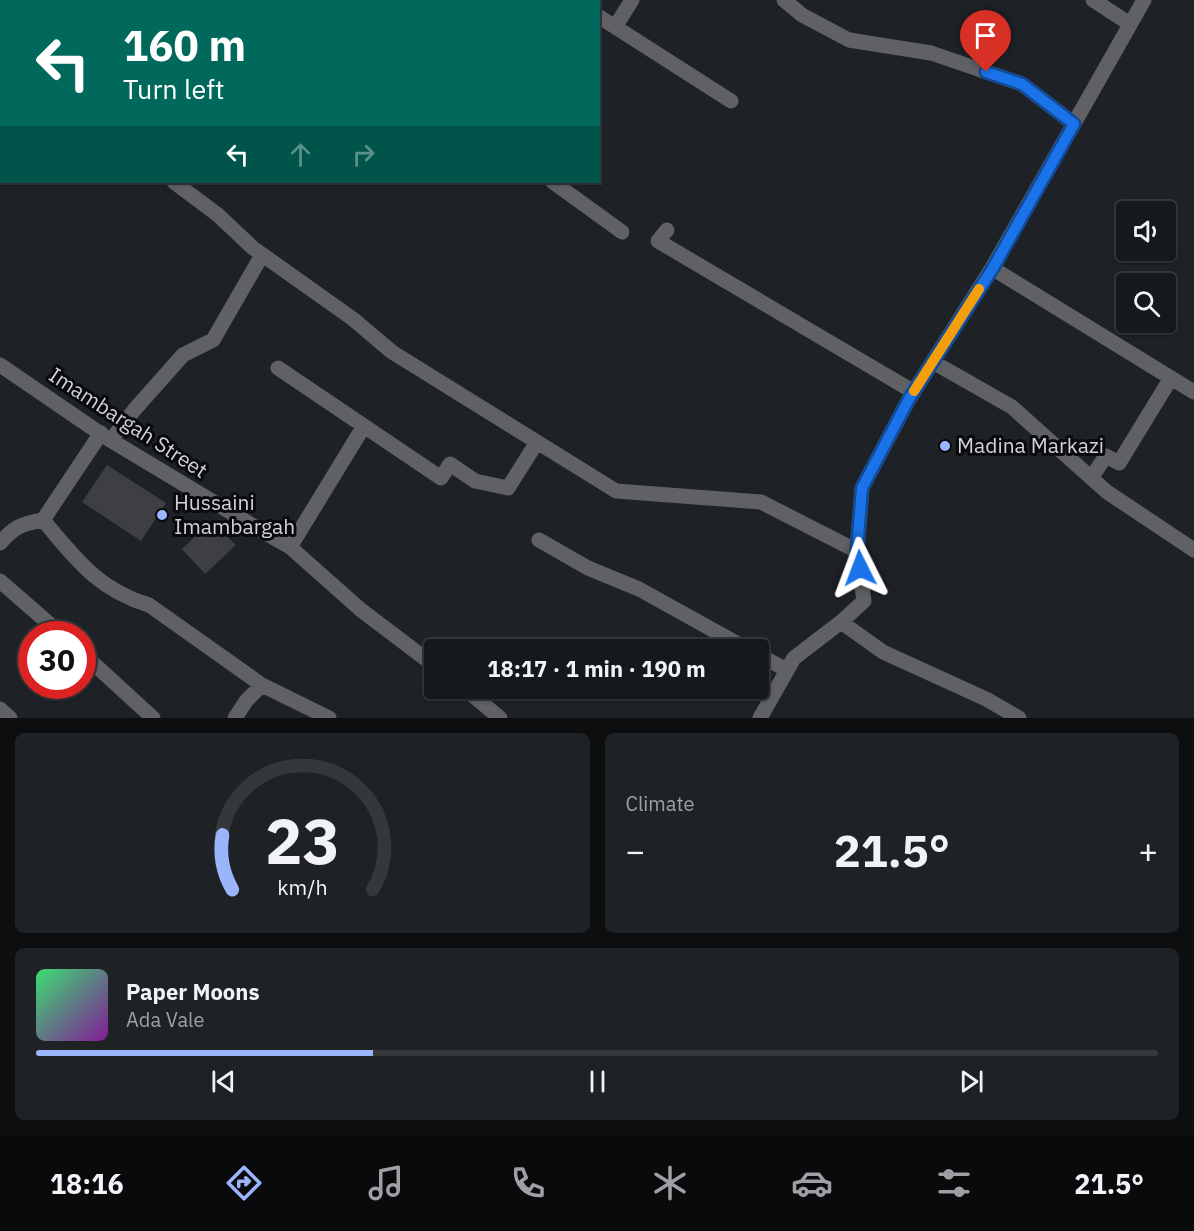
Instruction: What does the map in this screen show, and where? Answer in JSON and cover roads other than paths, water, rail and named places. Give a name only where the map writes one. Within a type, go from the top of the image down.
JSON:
[{"type":"street","points":[[615,27],[632,0]]},
{"type":"street","points":[[784,0],[802,15],[849,40],[931,52],[1022,84],[1074,124]]},
{"type":"street","points":[[1092,0],[1130,24]]},
{"type":"street","points":[[760,718],[794,658],[842,622],[864,601],[857,551],[862,488],[914,392],[993,268],[1144,0]]},
{"type":"street","points":[[600,17],[731,101]]},
{"type":"street","points":[[175,183],[218,215],[262,255],[353,319],[392,352],[616,491],[761,502],[857,551]]},
{"type":"street","points":[[554,183],[622,232]]},
{"type":"street","points":[[668,230],[658,241],[914,392]]},
{"type":"street","points":[[0,543],[13,528],[43,520],[106,437],[135,409],[183,355],[213,340],[262,255]]},
{"type":"street","points":[[993,268],[1194,392]]},
{"type":"street","points":[[933,362],[1012,407],[1107,492],[1194,550]]},
{"type":"street","name":"Imambargah Street","points":[[0,365],[106,437],[290,547],[361,610],[424,658]]},
{"type":"street","points":[[278,368],[441,478],[450,464],[475,481],[508,488],[537,442]]},
{"type":"street","points":[[1091,478],[1106,456],[1119,463],[1171,378]]},
{"type":"street","points":[[290,547],[364,426]]},
{"type":"street","points":[[43,520],[84,568],[99,581],[127,598],[148,605],[262,685],[329,718]]},
{"type":"street","points":[[539,540],[588,568],[639,589],[729,639]]},
{"type":"street","points":[[0,580],[46,621]]},
{"type":"street","points":[[842,622],[883,652],[986,699],[1019,718]]},
{"type":"street","points":[[769,660],[787,670]]},
{"type":"street","points":[[96,666],[153,718]]},
{"type":"street","points":[[235,718],[246,701],[262,685]]},
{"type":"street","points":[[478,699],[500,718]]},
{"type":"street","points":[[0,709],[10,718]]},
{"type":"place","name":"Madina Markazi","points":[[945,446]]},
{"type":"place","name":"Hussaini Imambargah","points":[[162,515]]}]
